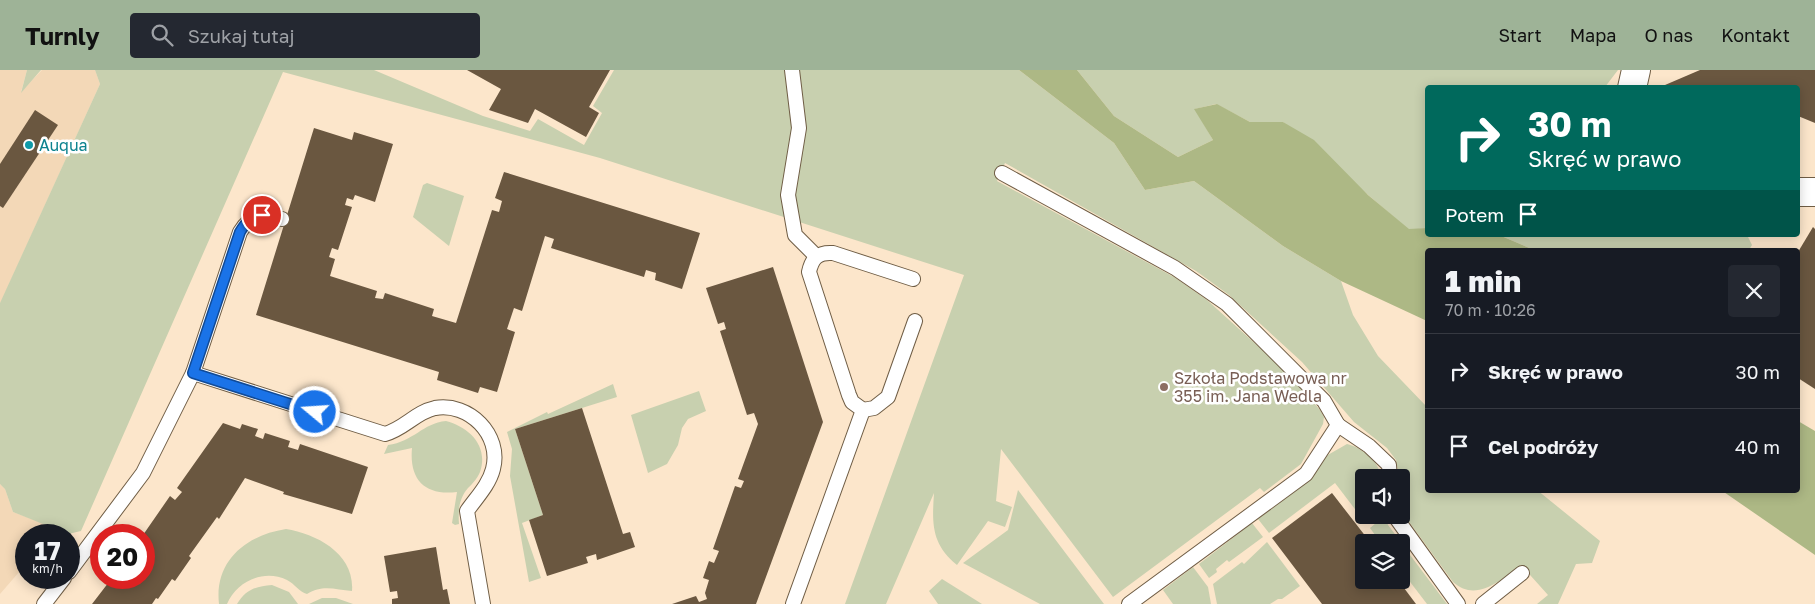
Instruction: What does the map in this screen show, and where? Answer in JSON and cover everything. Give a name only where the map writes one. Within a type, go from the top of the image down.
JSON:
[{"type":"street","points":[[1633,85],[1636,70]]},
{"type":"street","points":[[1800,192],[1815,192]]},
{"type":"lane","points":[[792,70],[799,128],[788,195],[795,234],[816,256]]},
{"type":"lane","points":[[1002,173],[1175,268],[1227,304],[1324,401],[1338,425],[1369,446],[1389,465],[1389,469]]},
{"type":"lane","points":[[80,557],[143,473],[193,373],[240,232],[246,222],[253,217],[262,215],[282,219]]},
{"type":"lane","points":[[912,279],[833,253],[825,252],[816,256],[811,264],[810,272],[852,402],[864,410],[874,408],[888,397],[915,321]]},
{"type":"lane","points":[[193,373],[385,434],[397,430],[420,414],[435,408],[452,408],[468,413],[481,423],[490,436],[495,452],[494,468],[488,484],[467,511],[483,604]]},
{"type":"lane","points":[[793,604],[864,410]]},
{"type":"lane","points":[[1129,604],[1306,474],[1338,425]]},
{"type":"lane","points":[[1400,524],[1458,604]]},
{"type":"lane","points":[[1483,604],[1522,573]]},
{"type":"lane","points":[[44,604],[56,589]]},
{"type":"shaded area","points":[[0,70],[27,70],[21,92],[42,70],[95,70],[100,84],[0,304]]},
{"type":"shaded area","points":[[0,484],[5,489],[13,512],[45,524],[15,524],[15,577],[0,594]]},
{"type":"green space","points":[[27,70],[41,70],[21,93]]},
{"type":"green space","points":[[95,70],[374,70],[483,116],[530,131],[538,119],[584,145],[602,113],[593,106],[614,70],[1019,70],[1114,143],[1145,190],[1194,181],[1283,246],[1341,281],[1353,315],[1378,356],[1425,405],[1425,493],[1541,493],[1600,541],[1592,563],[1576,564],[1558,604],[1537,604],[1548,595],[1521,565],[1497,583],[1488,587],[1479,590],[1462,588],[1453,582],[1410,523],[1410,469],[1398,469],[1396,460],[1387,448],[1354,422],[1302,362],[1229,295],[1196,271],[1005,163],[997,181],[1174,277],[1207,300],[1290,375],[1324,417],[1323,424],[1301,464],[1264,492],[1260,488],[1113,597],[1001,449],[996,501],[1012,507],[1005,527],[988,521],[957,565],[942,549],[935,532],[933,514],[934,493],[886,604],[845,604],[964,275],[600,158],[283,72],[81,531],[80,524],[43,524],[13,512],[5,489],[0,484],[0,303],[100,84]]},
{"type":"green space","points":[[1019,70],[1077,70],[1114,116],[1178,157],[1213,140],[1194,109],[1217,104],[1250,122],[1283,122],[1314,140],[1368,195],[1409,229],[1425,228],[1425,237],[1504,237],[1529,248],[1425,248],[1425,320],[1341,281],[1283,246],[1194,181],[1145,190],[1114,143]]},
{"type":"green space","points":[[1077,70],[1618,70],[1607,85],[1425,85],[1425,228],[1409,230],[1283,122],[1250,122],[1216,104],[1195,109],[1213,140],[1178,157],[1114,116]]},
{"type":"green space","points":[[427,183],[464,196],[449,246],[413,217],[423,185]]},
{"type":"green space","points":[[1504,237],[1748,237],[1752,245],[1750,248],[1529,248]]},
{"type":"green space","points":[[613,384],[617,397],[515,429],[543,515],[522,523],[541,578],[529,582],[510,476],[512,449],[507,432],[547,412],[548,414]]},
{"type":"green space","points":[[699,391],[706,411],[688,419],[682,428],[678,445],[667,464],[648,473],[631,415]]},
{"type":"green space","points":[[446,421],[469,433],[475,439],[482,454],[480,472],[461,500],[459,524],[455,525],[452,523],[457,492],[446,493],[436,491],[421,484],[413,469],[412,448],[384,454],[388,445],[404,440],[438,422]]},
{"type":"green space","points":[[1800,422],[1815,431],[1815,555],[1725,493],[1800,493]]},
{"type":"green space","points":[[1347,444],[1364,452],[1379,469],[1355,469],[1355,509],[1335,483],[1269,533],[1258,519],[1309,481],[1326,456]]},
{"type":"green space","points":[[1018,490],[1104,604],[1040,604],[963,563],[1008,530]]},
{"type":"green space","points":[[1252,523],[1263,537],[1229,562],[1227,560],[1209,578],[1199,564]]},
{"type":"green space","points":[[1375,524],[1388,524],[1395,534],[1374,534],[1370,528]]},
{"type":"green space","points":[[286,529],[321,541],[341,556],[351,578],[352,591],[324,588],[307,594],[287,580],[269,576],[252,579],[244,583],[237,589],[227,604],[219,604],[219,588],[222,575],[236,552],[258,537]]},
{"type":"green space","points":[[1267,542],[1300,586],[1282,599],[1278,599],[1270,604],[1217,604],[1213,584],[1242,562],[1244,564]]},
{"type":"green space","points":[[1410,555],[1447,604],[1427,604],[1410,582]]},
{"type":"green space","points":[[1193,567],[1208,587],[1211,604],[1173,604],[1163,590]]},
{"type":"green space","points":[[942,579],[982,604],[938,604],[929,591]]},
{"type":"green space","points":[[272,585],[289,592],[298,604],[237,604],[247,592],[261,586]]},
{"type":"green space","points":[[322,598],[336,598],[353,604],[309,604]]},
{"type":"building","points":[[467,70],[610,70],[589,107],[599,113],[586,137],[535,109],[528,123],[489,110],[501,89]]},
{"type":"building","points":[[1700,70],[1815,70],[1815,123],[1800,117],[1800,85],[1665,85]]},
{"type":"building","name":"Auqua","points":[[35,110],[58,125],[3,208],[0,206],[0,164]]},
{"type":"building","points":[[314,128],[352,140],[354,132],[393,144],[375,202],[355,195],[353,200],[347,198],[345,205],[352,207],[338,250],[332,248],[329,257],[335,259],[330,276],[377,291],[375,298],[383,299],[385,293],[434,309],[432,316],[456,323],[492,210],[499,212],[502,201],[495,198],[504,172],[700,233],[682,289],[655,280],[656,273],[646,270],[644,277],[551,248],[554,239],[545,236],[522,311],[514,308],[507,329],[515,332],[497,392],[480,387],[478,393],[437,380],[439,372],[256,315]]},
{"type":"building","points":[[1813,227],[1815,229],[1815,389],[1800,379],[1800,249]]},
{"type":"building","points":[[773,267],[823,422],[756,604],[672,604],[696,596],[699,602],[707,599],[705,593],[709,580],[703,578],[709,561],[714,563],[719,551],[713,549],[735,486],[741,488],[744,481],[738,479],[758,424],[754,413],[747,415],[720,331],[726,329],[724,322],[718,324],[706,288]]},
{"type":"building","points":[[582,408],[623,534],[630,532],[635,547],[597,560],[596,554],[586,557],[588,563],[547,576],[529,520],[543,515],[515,429]]},
{"type":"building","points":[[223,423],[240,429],[242,424],[258,429],[255,436],[263,439],[265,433],[290,441],[288,447],[298,450],[300,444],[368,467],[352,514],[283,494],[284,492],[245,478],[219,519],[217,517],[189,556],[191,558],[175,581],[172,579],[158,599],[156,598],[152,604],[92,604],[104,589],[155,589],[155,524],[151,524],[170,496],[175,500],[182,492],[177,488]]},
{"type":"building","points":[[1332,493],[1364,534],[1355,534],[1355,589],[1405,589],[1416,604],[1322,604],[1272,538]]},
{"type":"building","points":[[436,547],[443,590],[447,589],[450,604],[392,604],[392,599],[398,598],[397,591],[390,592],[384,556]]},
{"type":"place","name":"Auqua","points":[[29,145]]},
{"type":"place","name":"Szkoła Podstawowa nr 355 im. Jana Wedla","points":[[1164,387]]},
{"type":"route","points":[[262,215],[253,217],[246,222],[240,232],[193,373],[315,412]]}]
